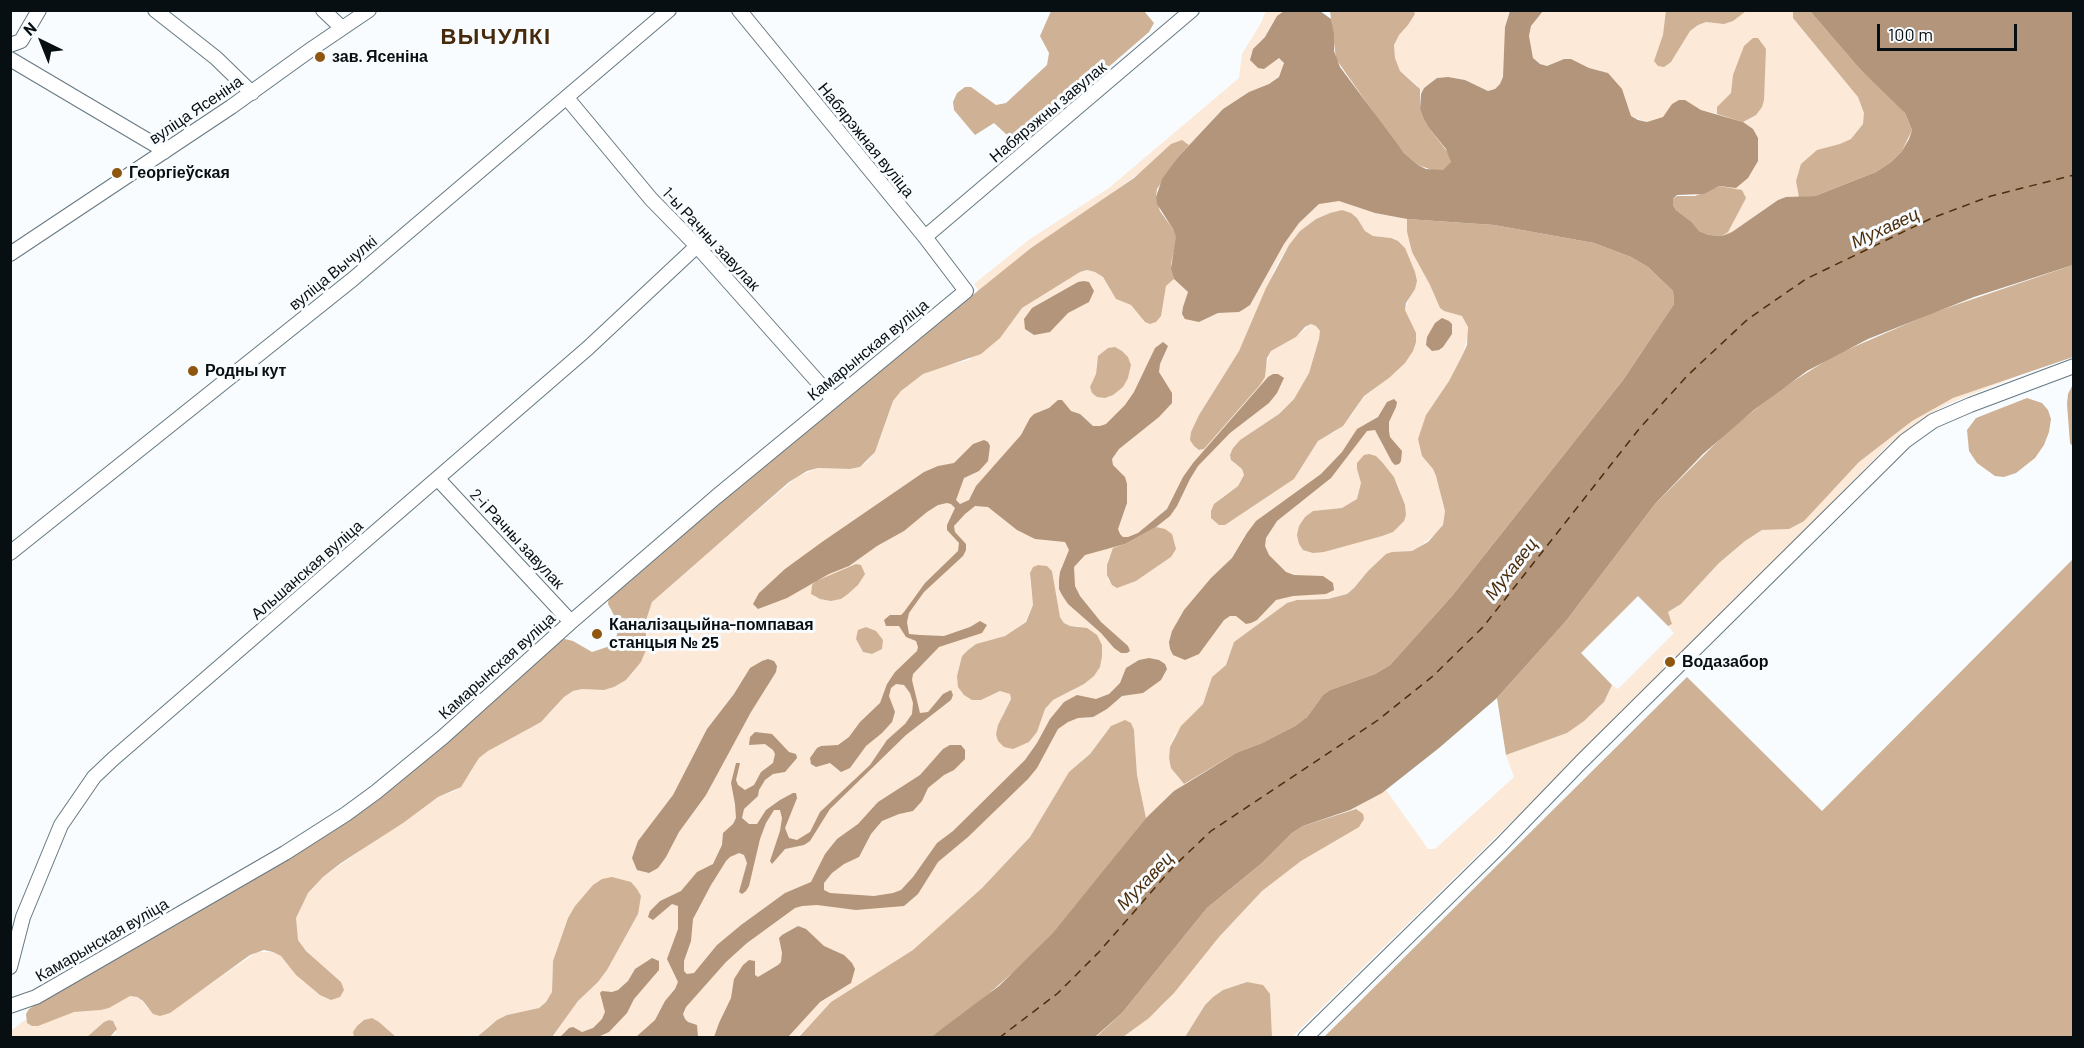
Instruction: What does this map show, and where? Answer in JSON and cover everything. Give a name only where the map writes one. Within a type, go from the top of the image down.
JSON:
[{"type":"street","points":[[10,45],[21,41],[39,10]]},
{"type":"street","points":[[154,10],[216,58],[252,93]]},
{"type":"street","points":[[323,10],[342,28]]},
{"type":"street","name":"вуліца Ясеніна","points":[[10,254],[164,153],[369,10]]},
{"type":"street","name":"вуліца Вычулкі","points":[[10,553],[353,279],[669,10]]},
{"type":"street","name":"Набярэжная вуліца","points":[[739,10],[925,237],[966,291]]},
{"type":"street","name":"Набярэжны завулак","points":[[925,237],[1192,10]]},
{"type":"street","points":[[10,59],[158,146],[164,153]]},
{"type":"street","name":"1-ы Рачны завулак","points":[[567,98],[651,199],[697,246],[833,399]]},
{"type":"street","name":"Альшанская вуліца","points":[[10,967],[23,918],[61,825],[94,777],[588,348],[697,246]]},
{"type":"street","name":"Камарынская вуліца","points":[[10,1006],[36,997],[101,960],[285,853],[346,814],[443,737],[571,621],[833,399],[966,291]]},
{"type":"street","points":[[1305,1038],[1905,441],[1933,421],[2073,366]]},
{"type":"street","name":"2-і Рачны завулак","points":[[438,479],[571,621]]},
{"type":"shaded area","points":[[1666,10],[1746,11],[1733,21],[1724,24],[1706,22],[1698,25],[1690,31],[1671,62],[1664,67],[1658,66],[1654,61],[1663,35]]},
{"type":"shaded area","points":[[1793,10],[1810,11],[1859,68],[1897,103],[1905,113],[1912,130],[1902,151],[1891,162],[1876,172],[1815,196],[1799,197],[1796,181],[1801,164],[1817,150],[1851,139],[1863,124],[1864,113],[1858,97],[1793,18]]},
{"type":"shaded area","points":[[1051,11],[1144,11],[1154,23],[1149,32],[1018,145],[994,123],[975,135],[954,110],[953,102],[957,93],[965,87],[971,87],[996,105],[1006,103],[1047,65],[1049,53],[1040,36]]},
{"type":"shaded area","points":[[1266,11],[1284,11],[1258,44],[1264,69],[1277,58],[1282,60],[1284,67],[1279,77],[1249,92],[1223,109],[1189,145],[1186,142],[1171,144],[1142,171],[1078,218],[1031,248],[979,291],[974,284],[1030,239],[1109,188],[1239,78],[1242,54]]},
{"type":"shaded area","points":[[1330,11],[1414,11],[1415,14],[1394,45],[1395,58],[1400,71],[1420,89],[1420,109],[1429,128],[1450,155],[1451,162],[1448,167],[1435,171],[1418,165],[1390,136],[1336,59]]},
{"type":"shaded area","points":[[1414,11],[1510,11],[1507,19],[1501,84],[1488,91],[1465,80],[1437,78],[1424,88],[1421,94],[1417,85],[1400,71],[1395,58],[1394,45],[1415,14]]},
{"type":"shaded area","points":[[1543,11],[1810,11],[1859,68],[1897,103],[1804,197],[1786,197],[1778,200],[1732,232],[1722,236],[1731,117],[1701,110],[1685,100],[1672,104],[1663,117],[1647,122],[1631,116],[1626,107],[1626,99],[1608,73],[1589,68],[1571,59],[1564,59],[1547,66],[1533,58],[1529,36],[1531,26]]},
{"type":"shaded area","points":[[1753,38],[1758,38],[1766,49],[1764,100],[1756,115],[1743,122],[1717,114],[1717,107],[1731,93],[1733,75],[1744,46]]},
{"type":"shaded area","points":[[1182,140],[1189,145],[1178,157],[1157,189],[1156,197],[1160,211],[1177,238],[1171,264],[1174,279],[1166,286],[1161,316],[1156,322],[1150,324],[1145,322],[1131,305],[1116,299],[1103,277],[1087,270],[1080,272],[1022,308],[1000,338],[981,354],[923,374],[901,391],[893,401],[875,452],[860,467],[818,468],[807,471],[789,482],[652,602],[646,620],[646,650],[641,662],[626,680],[604,690],[582,689],[573,691],[564,697],[541,722],[479,758],[461,787],[438,797],[403,823],[341,863],[308,893],[296,918],[298,940],[306,951],[341,982],[344,990],[340,997],[331,1000],[320,995],[296,975],[281,956],[264,950],[250,955],[170,1013],[160,1016],[153,1014],[143,1001],[130,996],[109,1008],[74,1012],[38,1026],[27,1023],[26,1014],[29,1009],[43,999],[310,843],[559,640],[573,641],[592,652],[607,647],[617,635],[618,627],[608,604],[609,596],[787,445],[1031,248],[1134,178],[1171,144]]},
{"type":"shaded area","points":[[1719,186],[1742,190],[1746,198],[1728,232],[1722,236],[1699,231],[1673,205],[1673,199],[1677,196],[1695,196]]},
{"type":"shaded area","points":[[1339,201],[1375,213],[1407,219],[1407,232],[1412,252],[1440,308],[1462,316],[1467,321],[1468,336],[1462,356],[1449,381],[1426,415],[1422,456],[1436,476],[1445,511],[1443,524],[1440,530],[1412,551],[1386,554],[1347,594],[1328,599],[1297,600],[1287,603],[1234,642],[1226,665],[1212,677],[1203,704],[1175,735],[1170,747],[1169,758],[1177,776],[1184,784],[1146,818],[1137,775],[1135,738],[1107,731],[1090,754],[1069,772],[1030,837],[982,888],[914,950],[831,1002],[798,1037],[552,1037],[578,1001],[607,970],[638,914],[602,879],[587,892],[568,918],[553,961],[552,992],[546,1002],[539,1008],[507,1015],[490,1025],[477,1037],[396,1037],[379,1022],[353,1032],[354,1037],[110,1037],[116,1033],[116,1024],[109,1020],[87,1037],[11,1038],[11,1031],[26,1019],[27,1023],[74,1012],[101,1010],[130,996],[143,1002],[148,1009],[200,991],[257,952],[273,952],[281,956],[303,982],[341,982],[306,951],[298,940],[295,929],[300,906],[308,893],[323,877],[438,797],[455,791],[469,775],[479,758],[548,715],[564,697],[573,691],[604,690],[626,680],[641,662],[646,650],[647,612],[660,593],[797,477],[818,468],[850,469],[860,467],[868,461],[875,452],[893,401],[912,382],[937,368],[969,360],[1022,308],[1080,272],[1087,270],[1103,277],[1116,299],[1131,305],[1145,322],[1164,294],[1166,286],[1174,279],[1188,292],[1199,322],[1218,313],[1233,312],[1250,305],[1284,244],[1299,223],[1319,204]],"holes":[[[1342,210],[1350,213],[1357,218],[1365,231],[1373,236],[1391,238],[1410,296],[1405,310],[1408,318],[1389,378],[1364,396],[1351,416],[1335,432],[1318,441],[1294,479],[1225,525],[1219,525],[1221,498],[1238,486],[1244,475],[1242,469],[1234,463],[1233,448],[1240,440],[1279,414],[1294,399],[1309,373],[1320,331],[1311,324],[1296,337],[1271,351],[1260,385],[1204,449],[1199,450],[1199,415],[1239,351],[1277,264],[1289,245],[1300,231],[1316,219]],[[1128,357],[1131,365],[1128,378],[1092,393],[1091,387],[1096,374],[1097,361]],[[1382,462],[1394,477],[1400,490],[1406,515],[1392,532],[1324,552],[1313,511],[1350,505],[1357,499],[1361,483],[1357,469]],[[1109,557],[1171,557],[1136,581],[1108,581]],[[856,564],[858,585],[840,599],[831,601],[815,597],[811,589],[816,581]],[[1047,566],[1052,571],[1060,617],[1070,626],[1079,626],[1073,690],[1053,700],[1045,709],[1037,732],[1029,742],[1002,716],[1011,699],[1010,694],[1000,691],[981,700],[957,676],[962,656],[968,650],[976,644],[1005,636],[1025,622],[1033,605],[1030,580],[1033,567]],[[856,639],[882,649],[872,654],[863,652]]]},
{"type":"shaded area","points":[[1342,210],[1357,218],[1365,231],[1373,236],[1391,238],[1405,248],[1417,281],[1405,310],[1416,333],[1413,351],[1405,363],[1389,378],[1364,396],[1343,426],[1318,441],[1294,479],[1225,525],[1219,525],[1211,518],[1214,504],[1238,486],[1244,475],[1242,469],[1231,460],[1230,455],[1233,448],[1240,440],[1279,414],[1294,399],[1309,373],[1319,339],[1320,331],[1316,326],[1311,324],[1305,327],[1296,337],[1271,351],[1267,358],[1265,377],[1260,385],[1204,449],[1199,450],[1194,446],[1190,440],[1191,432],[1239,351],[1266,288],[1289,245],[1300,231],[1316,219]]},
{"type":"shaded area","points":[[1407,219],[1494,225],[1594,243],[1631,257],[1648,267],[1673,291],[1674,304],[1623,380],[1452,596],[1390,665],[1375,674],[1330,690],[1323,695],[1307,717],[1295,726],[1236,753],[1184,784],[1171,768],[1170,747],[1181,726],[1203,704],[1212,677],[1226,665],[1234,642],[1287,603],[1297,600],[1328,599],[1347,594],[1386,554],[1412,551],[1428,542],[1443,525],[1445,511],[1436,476],[1422,456],[1418,439],[1426,415],[1449,381],[1467,345],[1468,327],[1462,316],[1440,308],[1412,252],[1407,232]]},
{"type":"shaded area","points":[[2073,265],[2073,357],[1953,398],[1912,421],[1859,462],[1804,521],[1789,529],[1762,530],[1745,541],[1719,563],[1681,604],[1668,612],[1672,624],[1668,626],[1638,596],[1581,653],[1612,685],[1604,702],[1567,733],[1506,755],[1497,698],[1566,621],[1655,504],[1728,431],[1781,389],[1835,355],[1932,313]]},
{"type":"shaded area","points":[[1115,347],[1128,357],[1131,365],[1128,378],[1123,387],[1113,395],[1105,398],[1097,397],[1092,393],[1090,387],[1096,374],[1098,356],[1108,348]]},
{"type":"shaded area","points":[[2023,374],[1948,404],[1923,418],[1889,444],[1686,653],[1675,657],[1664,668],[1660,676],[1292,1037],[1272,1037],[1270,994],[1247,982],[1223,990],[1213,997],[1205,1005],[1185,1037],[1123,1038],[1163,1005],[1219,937],[1262,891],[1301,861],[1339,838],[1356,809],[1350,810],[1386,790],[1428,849],[1435,849],[1514,777],[1506,755],[1567,733],[1595,711],[1604,702],[1612,685],[1618,689],[1674,633],[1668,626],[1672,624],[1668,612],[1681,604],[1719,563],[1745,541],[1762,530],[1789,529],[1859,462],[1912,420],[1953,398]]},
{"type":"shaded area","points":[[2073,384],[2073,447],[2070,443],[2067,404],[2068,394]]},
{"type":"shaded area","points":[[2027,398],[2042,403],[2048,410],[2051,419],[2044,445],[2035,458],[2016,473],[2004,477],[1995,476],[1977,463],[1969,451],[1967,430],[1976,418]]},
{"type":"shaded area","points":[[1364,455],[1376,456],[1394,477],[1405,505],[1404,521],[1393,532],[1382,536],[1324,552],[1313,553],[1303,550],[1297,535],[1299,526],[1305,517],[1313,511],[1342,508],[1357,499],[1361,483],[1357,463]]},
{"type":"shaded area","points":[[1156,527],[1172,534],[1176,549],[1171,557],[1136,581],[1117,588],[1112,585],[1107,575],[1107,565],[1113,548]]},
{"type":"shaded area","points":[[2073,559],[2073,1037],[1324,1037],[1687,677],[1822,811]]},
{"type":"shaded area","points":[[856,564],[861,565],[865,574],[858,585],[841,599],[831,601],[811,594],[812,585],[816,581]]},
{"type":"shaded area","points":[[1047,566],[1052,571],[1060,617],[1064,623],[1087,628],[1097,635],[1102,645],[1102,656],[1100,667],[1094,676],[1084,684],[1053,700],[1045,709],[1037,732],[1029,742],[1013,749],[1004,747],[998,741],[996,734],[1011,699],[1010,694],[1000,691],[981,700],[972,700],[958,687],[957,676],[962,656],[968,650],[976,644],[1005,636],[1026,622],[1033,605],[1030,573],[1033,567]]},
{"type":"shaded area","points":[[866,627],[876,631],[883,640],[882,649],[872,654],[863,652],[856,639],[858,630]]},
{"type":"shaded area","points":[[1125,720],[1131,723],[1134,730],[1137,775],[1146,818],[1054,933],[1027,960],[975,1006],[931,1037],[798,1038],[831,1002],[913,950],[982,888],[1030,837],[1069,772],[1090,754],[1111,726]]},
{"type":"shaded area","points":[[1356,809],[1363,814],[1364,819],[1359,827],[1301,861],[1262,891],[1219,937],[1174,993],[1149,1018],[1123,1037],[1095,1038],[1122,1013],[1207,908],[1262,863],[1292,833],[1303,826]]},
{"type":"shaded area","points":[[612,877],[631,882],[637,889],[641,896],[638,914],[607,970],[578,1001],[552,1037],[477,1037],[497,1020],[507,1015],[539,1008],[546,1002],[552,992],[553,961],[568,918],[593,885],[602,879]]},
{"type":"shaded area","points":[[1247,982],[1263,985],[1270,994],[1272,1037],[1185,1037],[1205,1005],[1213,997],[1223,990]]},
{"type":"shaded area","points":[[372,1018],[396,1037],[354,1037],[353,1032],[357,1026],[364,1020]]},
{"type":"shaded area","points":[[113,1021],[117,1029],[110,1037],[87,1037],[104,1022]]},
{"type":"water","name":"Мухавец","points":[[1284,11],[1320,11],[1331,19],[1334,51],[1340,67],[1404,153],[1426,169],[1443,170],[1451,162],[1446,149],[1429,128],[1420,109],[1421,94],[1424,88],[1437,78],[1448,77],[1465,80],[1488,91],[1495,89],[1503,77],[1505,27],[1510,11],[1543,11],[1531,26],[1529,36],[1533,58],[1547,66],[1564,59],[1571,59],[1589,68],[1608,73],[1622,89],[1631,116],[1638,120],[1647,122],[1663,117],[1672,104],[1685,100],[1701,110],[1743,122],[1753,129],[1758,138],[1758,161],[1748,178],[1736,188],[1719,186],[1704,194],[1677,195],[1673,199],[1676,210],[1692,222],[1699,231],[1722,236],[1732,232],[1778,200],[1786,197],[1815,196],[1876,172],[1902,151],[1909,139],[1912,130],[1905,113],[1859,68],[1810,11],[2073,11],[2073,265],[1974,297],[1868,339],[1807,371],[1754,410],[1703,454],[1655,504],[1566,621],[1497,698],[1382,793],[1350,810],[1303,826],[1292,833],[1262,863],[1207,908],[1122,1013],[1095,1037],[931,1037],[999,986],[1053,933],[1146,818],[1174,791],[1236,753],[1295,726],[1307,717],[1323,695],[1330,690],[1375,674],[1390,665],[1452,596],[1623,380],[1674,304],[1673,291],[1648,267],[1631,257],[1594,243],[1494,225],[1407,219],[1375,213],[1339,201],[1319,204],[1299,223],[1284,244],[1250,305],[1239,312],[1218,313],[1199,322],[1185,319],[1182,314],[1188,292],[1174,279],[1171,268],[1176,237],[1157,204],[1156,197],[1162,179],[1178,157],[1223,109],[1249,92],[1279,77],[1284,63],[1279,58],[1264,69],[1258,68],[1250,60],[1253,49],[1265,37],[1277,16]]},
{"type":"water","points":[[1078,282],[1089,282],[1094,291],[1089,302],[1068,313],[1050,332],[1034,335],[1025,329],[1024,319],[1032,308]]},
{"type":"water","points":[[1442,318],[1452,324],[1452,334],[1443,347],[1432,351],[1426,345],[1427,337],[1435,323]]},
{"type":"water","points":[[1163,342],[1168,346],[1159,372],[1172,393],[1172,403],[1159,417],[1119,449],[1112,459],[1113,465],[1125,477],[1127,484],[1127,503],[1118,529],[1123,537],[1138,533],[1167,509],[1183,477],[1193,463],[1268,377],[1278,374],[1284,378],[1269,403],[1230,433],[1198,466],[1170,516],[1156,527],[1125,544],[1085,555],[1074,567],[1075,586],[1080,596],[1101,622],[1128,646],[1130,651],[1121,653],[1114,648],[1101,633],[1068,604],[1062,595],[1059,589],[1060,572],[1069,550],[1065,542],[1035,539],[1017,530],[988,507],[975,506],[954,526],[955,532],[966,544],[963,556],[924,592],[909,613],[907,622],[909,634],[944,636],[980,621],[987,625],[982,633],[939,647],[913,674],[912,680],[920,713],[928,712],[943,694],[951,690],[953,695],[951,700],[906,735],[830,809],[810,841],[804,845],[785,849],[772,864],[770,861],[782,818],[780,810],[774,810],[760,839],[746,891],[742,894],[739,892],[747,863],[744,855],[739,853],[726,861],[711,885],[693,919],[684,971],[687,974],[694,973],[717,945],[741,925],[785,893],[811,882],[825,854],[837,839],[858,824],[878,802],[920,775],[943,749],[950,745],[961,745],[965,750],[965,759],[954,770],[928,788],[922,801],[913,811],[882,821],[871,834],[859,857],[832,873],[824,883],[824,890],[830,893],[874,896],[901,890],[937,843],[953,831],[1025,760],[1050,719],[1064,702],[1077,695],[1096,699],[1109,694],[1120,683],[1126,668],[1139,660],[1149,658],[1165,664],[1167,669],[1161,680],[1143,693],[1122,696],[1093,717],[1078,718],[1058,729],[1037,768],[1028,779],[968,837],[938,862],[918,894],[904,906],[856,910],[817,905],[795,908],[747,943],[726,962],[686,1007],[683,1014],[685,1019],[697,1025],[698,1037],[636,1037],[655,1020],[678,982],[667,959],[678,929],[678,906],[672,904],[653,920],[648,917],[650,911],[660,901],[681,891],[697,872],[713,864],[722,845],[723,833],[736,818],[731,783],[736,763],[740,763],[736,780],[738,785],[745,790],[754,785],[761,772],[773,763],[775,754],[773,750],[765,744],[749,745],[750,737],[755,732],[772,734],[789,752],[796,754],[797,758],[785,772],[773,774],[765,780],[758,796],[744,809],[742,818],[749,824],[757,824],[766,810],[796,793],[797,798],[785,828],[789,838],[797,840],[810,832],[820,812],[870,765],[887,740],[905,724],[912,714],[913,703],[910,693],[904,685],[896,684],[891,688],[889,696],[895,712],[892,722],[866,746],[850,768],[841,772],[830,763],[816,767],[811,764],[810,758],[817,748],[838,745],[849,737],[860,722],[880,703],[887,684],[895,672],[917,651],[916,641],[906,637],[899,626],[886,626],[884,620],[890,615],[901,615],[925,583],[958,551],[959,543],[947,530],[955,508],[947,503],[938,505],[904,531],[877,546],[849,566],[829,574],[787,598],[758,609],[753,604],[759,593],[785,569],[924,472],[954,463],[973,444],[984,440],[990,446],[988,461],[979,471],[964,478],[956,500],[960,504],[969,500],[976,486],[1021,435],[1030,418],[1049,408],[1058,400],[1062,400],[1071,411],[1080,414],[1093,426],[1106,424],[1125,405],[1134,392],[1155,348]]},
{"type":"water","points":[[1394,399],[1397,402],[1389,422],[1389,431],[1390,437],[1402,451],[1399,464],[1395,465],[1392,462],[1375,430],[1367,431],[1331,478],[1277,521],[1266,538],[1265,546],[1269,555],[1286,572],[1294,575],[1323,576],[1333,583],[1334,590],[1326,594],[1293,596],[1276,600],[1257,620],[1251,623],[1246,624],[1236,616],[1230,616],[1224,620],[1199,654],[1185,660],[1173,655],[1169,642],[1172,631],[1184,610],[1211,578],[1232,558],[1256,521],[1321,474],[1342,452],[1357,429],[1378,417],[1387,402]]},
{"type":"water","points":[[768,659],[774,661],[777,666],[776,672],[751,712],[706,795],[679,832],[658,868],[649,873],[637,870],[632,858],[638,841],[673,795],[707,729],[734,694],[750,668]]},
{"type":"water","points":[[798,926],[806,929],[824,946],[844,955],[852,963],[855,969],[851,983],[820,1002],[788,1037],[714,1037],[731,998],[734,979],[743,965],[749,960],[755,961],[755,975],[758,977],[778,965],[781,962],[782,953],[779,938]]},
{"type":"water","points":[[652,958],[659,961],[659,970],[634,999],[627,1013],[609,1032],[598,1037],[560,1037],[569,1028],[573,1027],[582,1032],[593,1028],[605,1012],[600,993],[618,990],[628,981],[635,969]]},
{"type":"ferry route","points":[[999,1038],[1058,993],[1099,952],[1173,867],[1211,831],[1378,720],[1433,676],[1483,627],[1639,429],[1688,375],[1748,319],[1806,279],[1932,218],[1991,196],[2074,175]]},
{"type":"place","name":"зав. Ясеніна","points":[[320,57]]},
{"type":"place","name":"Георгіеўская","points":[[117,173]]},
{"type":"place","name":"Родны кут","points":[[193,371]]},
{"type":"place","name":"Каналізацыйна-помпавая станцыя № 25","points":[[597,634]]},
{"type":"place","name":"Водазабор","points":[[1670,662]]},
{"type":"district","name":"ВЫЧУЛКІ","points":[[496,37]]}]
